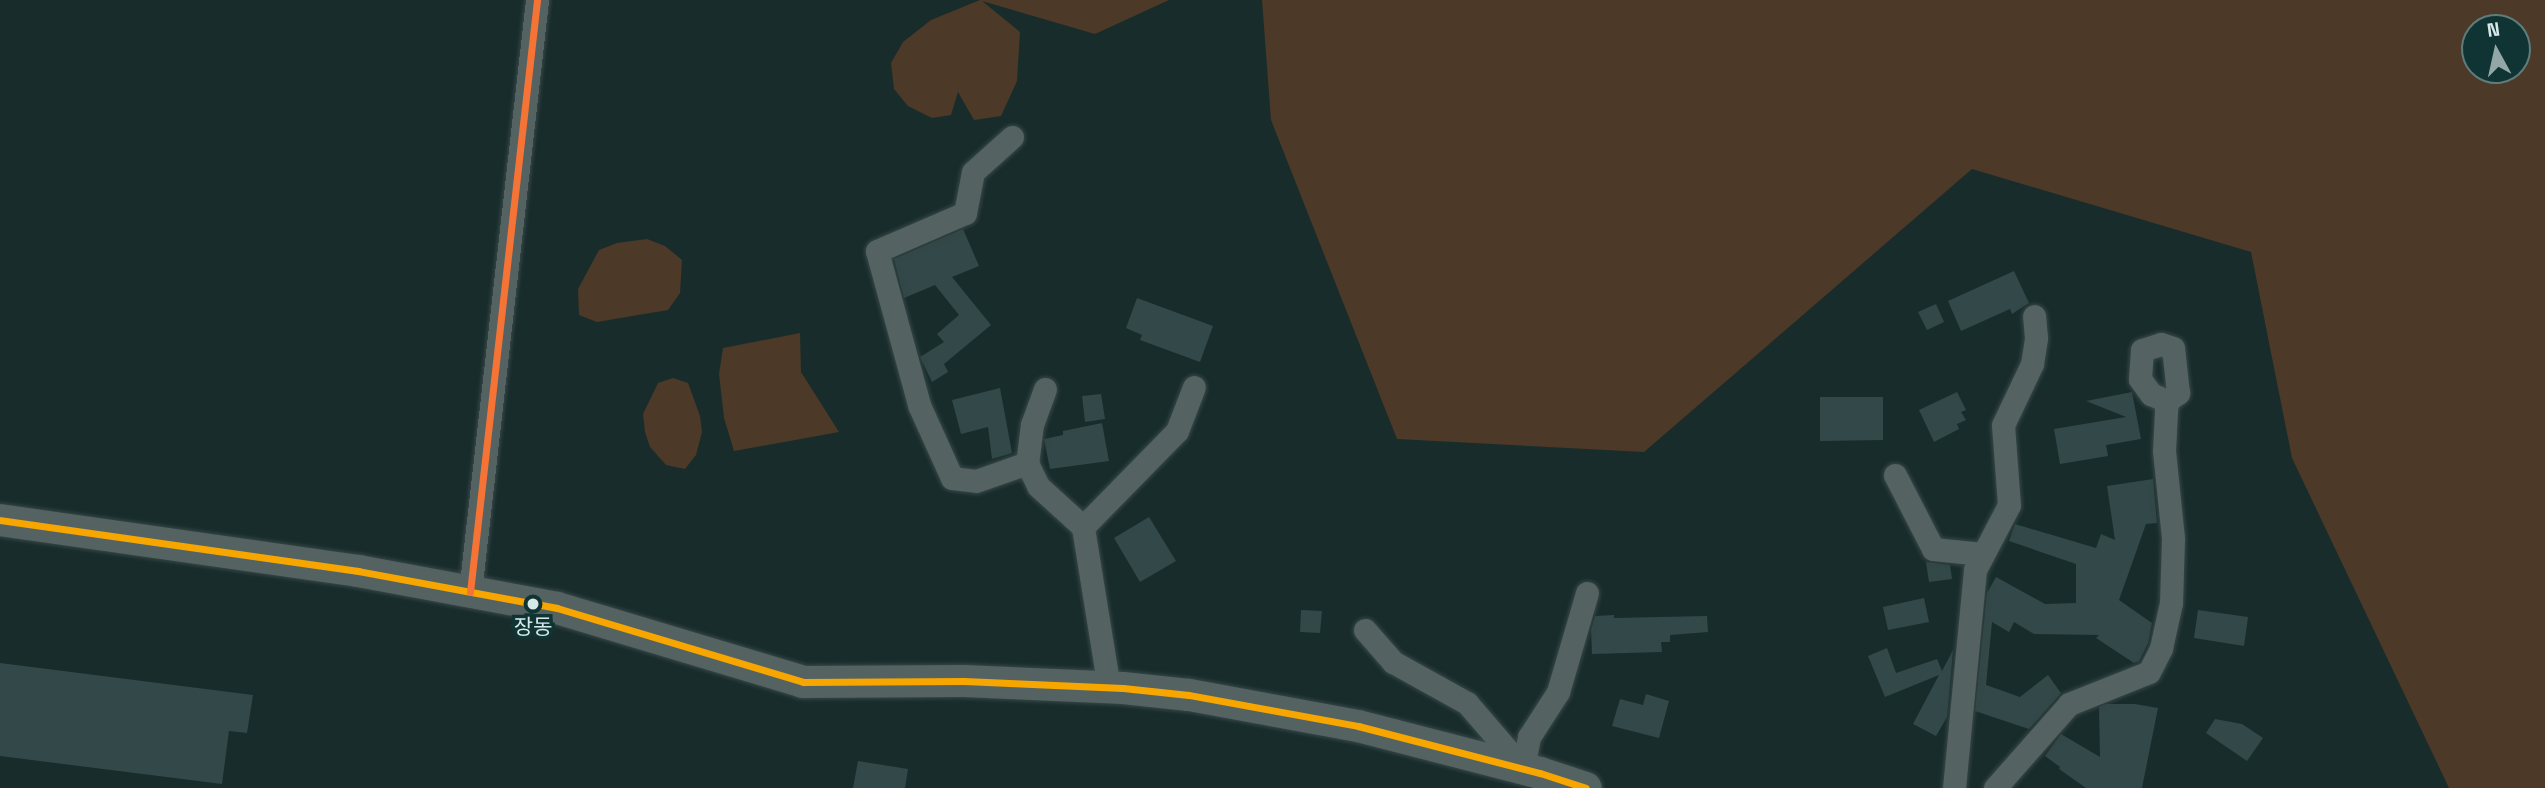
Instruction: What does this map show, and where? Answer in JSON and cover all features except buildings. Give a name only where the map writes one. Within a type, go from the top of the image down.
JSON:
[{"type":"street","points":[[470,592],[537,0]]},
{"type":"street","points":[[1012,137],[973,172],[965,214],[877,251],[919,405],[952,478],[976,481],[1027,463]]},
{"type":"street","points":[[1954,788],[1975,570],[2009,505],[2003,425],[2032,364],[2036,338],[2034,317]]},
{"type":"street","points":[[1083,527],[1177,431],[1194,387]]},
{"type":"street","points":[[1045,389],[1032,424],[1027,463],[1038,486],[1083,527],[1109,688]]},
{"type":"street","points":[[1996,788],[2069,704],[2149,672],[2161,648],[2172,590],[2172,538],[2164,452],[2167,401]]},
{"type":"street","points":[[1895,475],[1933,549],[1983,554]]},
{"type":"street","points":[[0,520],[358,571],[557,608],[803,681],[964,681],[1189,695],[1358,726],[1523,768],[1586,788]]},
{"type":"street","points":[[1523,768],[1529,737],[1558,692],[1587,593]]},
{"type":"street","points":[[1366,630],[1393,662],[1468,703],[1523,768]]},
{"type":"shaded area","points":[[980,0],[1169,0],[1095,34],[982,1],[1020,32],[1017,81],[1001,116],[974,120],[958,92],[951,115],[932,118],[908,106],[894,89],[891,63],[903,42],[931,20]]},
{"type":"shaded area","points":[[1262,0],[2545,0],[2545,788],[2449,788],[2292,458],[2251,252],[1972,169],[1644,452],[1397,439],[1271,120]]},
{"type":"shaded area","points":[[647,239],[665,246],[682,260],[680,293],[668,310],[597,322],[579,315],[578,289],[599,250],[617,243]]},
{"type":"shaded area","points":[[800,333],[801,372],[839,432],[734,451],[724,418],[719,374],[723,348]]},
{"type":"shaded area","points":[[673,378],[688,383],[700,416],[702,432],[696,455],[685,469],[666,465],[650,447],[645,432],[643,414],[658,383]]},
{"type":"transit line","points":[[470,592],[537,0]]},
{"type":"transit line","points":[[0,520],[358,571],[557,608],[803,682],[964,681],[1123,688],[1189,695],[1358,726],[1540,773],[1586,788]]},
{"type":"place","name":"장동","points":[[533,604]]}]
